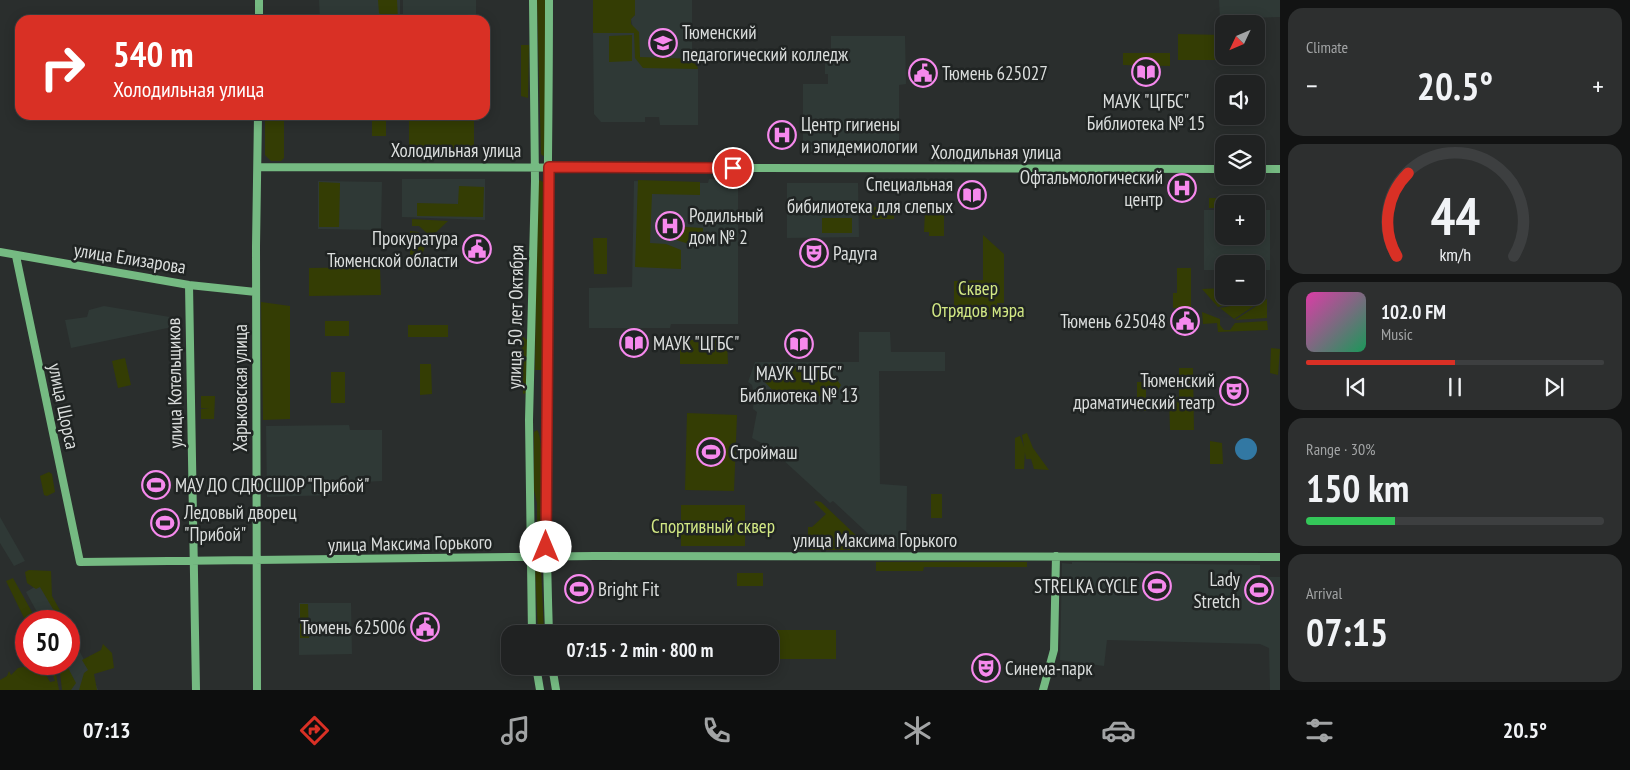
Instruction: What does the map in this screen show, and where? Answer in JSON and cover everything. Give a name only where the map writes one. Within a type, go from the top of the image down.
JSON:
[{"type":"street","points":[[259,0],[259,15]]},
{"type":"street","name":"улица 50 лет Октября","points":[[532,625],[529,420],[534,167],[533,0]]},
{"type":"street","name":"улица 50 лет Октября","points":[[549,0],[546,420],[546,556],[549,625]]},
{"type":"street","name":"Харьковская улица","points":[[257,689],[256,292],[258,120]]},
{"type":"street","name":"Холодильная улица","points":[[258,167],[1215,168]]},
{"type":"street","points":[[1265,169],[1280,169]]},
{"type":"street","name":"улица Елизарова","points":[[0,252],[188,285],[256,292]]},
{"type":"street","name":"улица Щорса","points":[[16,256],[80,562]]},
{"type":"street","name":"улица Котельщиков","points":[[188,285],[196,690]]},
{"type":"street","points":[[529,420],[546,420]]},
{"type":"street","name":"улица Максима Горького","points":[[80,562],[546,556],[1280,556]]},
{"type":"street","points":[[1043,690],[1054,650],[1056,556]]},
{"type":"street","points":[[538,675],[540,690]]},
{"type":"street","points":[[554,675],[556,690]]},
{"type":"shaded area","points":[[319,0],[400,0],[400,15],[320,15]]},
{"type":"shaded area","points":[[403,0],[476,0],[476,15],[403,15]]},
{"type":"shaded area","points":[[635,0],[692,0],[692,58],[698,69],[698,125],[660,125],[659,117],[645,117],[645,122],[601,122],[594,114],[593,33],[634,33],[631,19],[635,15]]},
{"type":"shaded area","points":[[1219,0],[1280,0],[1280,17],[1265,18],[1265,15],[1220,15]]},
{"type":"shaded area","points":[[831,36],[905,36],[906,84],[899,85],[899,152],[803,152],[803,84],[828,84],[828,74],[825,74],[825,54],[831,53]]},
{"type":"shaded area","points":[[402,179],[485,179],[485,220],[402,217]]},
{"type":"shaded area","points":[[709,179],[738,180],[738,324],[671,324],[670,328],[589,328],[589,288],[632,287],[634,181],[708,183]]},
{"type":"shaded area","points":[[318,181],[382,182],[381,230],[318,229]]},
{"type":"shaded area","points":[[787,183],[858,183],[859,237],[787,238]]},
{"type":"shaded area","points":[[1204,210],[1215,210],[1215,245],[1265,245],[1265,210],[1270,210],[1270,270],[1265,270],[1265,255],[1215,255],[1215,270],[1204,270]]},
{"type":"shaded area","points":[[104,306],[182,319],[182,325],[71,348],[65,320],[87,317],[89,310]]},
{"type":"shaded area","points":[[859,332],[890,332],[891,352],[945,352],[945,371],[879,371],[880,484],[907,486],[906,549],[877,549],[877,542],[833,501],[830,503],[769,447],[752,438],[757,412],[753,409],[754,395],[752,385],[748,382],[755,362],[859,362]]},
{"type":"shaded area","points":[[349,425],[350,430],[382,430],[382,481],[364,482],[364,494],[267,497],[266,426]]},
{"type":"shaded area","points":[[0,517],[25,561],[14,566],[0,543]]},
{"type":"shaded area","points":[[1072,562],[1260,565],[1260,577],[1280,577],[1280,690],[1270,690],[1269,648],[1260,644],[1107,640],[1104,666],[1060,660],[1062,563],[1072,564]]},
{"type":"shaded area","points":[[43,582],[57,610],[36,610],[26,592]]},
{"type":"shaded area","points":[[299,603],[351,603],[352,654],[299,655]]},
{"type":"shaded area","points":[[80,652],[98,690],[65,690],[66,675],[80,675]]},
{"type":"green space","points":[[378,0],[397,0],[398,15],[381,15]]},
{"type":"green space","points":[[537,0],[545,0],[545,155],[543,156],[541,154]]},
{"type":"green space","points":[[593,0],[635,0],[635,15],[631,19],[631,24],[639,32],[640,57],[695,59],[698,69],[643,68],[635,58],[634,33],[593,33]]},
{"type":"green space","points":[[1178,34],[1215,35],[1215,60],[1178,60]]},
{"type":"green space","points":[[632,35],[632,61],[609,62],[609,36]]},
{"type":"green space","points":[[521,45],[529,45],[528,98],[521,96]]},
{"type":"green space","points":[[1123,53],[1170,53],[1170,66],[1123,65]]},
{"type":"green space","points":[[265,120],[284,120],[284,158],[281,161],[271,161],[265,155]]},
{"type":"green space","points":[[372,120],[386,120],[386,136],[372,136]]},
{"type":"green space","points":[[409,120],[474,120],[474,153],[409,152]]},
{"type":"green space","points":[[540,180],[543,182],[542,370],[535,370],[537,182]]},
{"type":"green space","points":[[638,180],[700,182],[700,195],[652,194],[650,243],[666,244],[681,250],[681,269],[635,267]]},
{"type":"green space","points":[[319,182],[340,183],[339,227],[319,227]]},
{"type":"green space","points":[[459,186],[484,187],[483,217],[417,216],[417,203],[458,204]]},
{"type":"green space","points":[[1209,198],[1215,198],[1215,208],[1209,208]]},
{"type":"green space","points":[[872,207],[894,207],[894,219],[872,219]]},
{"type":"green space","points":[[931,209],[944,209],[944,236],[929,236],[929,232],[924,232],[925,212],[931,212]]},
{"type":"green space","points":[[822,218],[852,218],[852,233],[822,233]]},
{"type":"green space","points":[[412,219],[448,221],[431,237],[419,226],[412,226]]},
{"type":"green space","points":[[670,226],[703,228],[703,238],[692,237],[692,245],[670,238]]},
{"type":"green space","points":[[410,231],[418,232],[427,241],[422,255],[410,255]]},
{"type":"green space","name":"Сквер Отрядов мэра","points":[[983,235],[1004,254],[1004,303],[997,303],[997,319],[954,319],[954,281],[983,280]]},
{"type":"green space","points":[[593,238],[607,238],[607,274],[594,274]]},
{"type":"green space","points":[[380,267],[381,295],[309,296],[309,268]]},
{"type":"green space","points":[[1177,268],[1191,268],[1191,308],[1173,308],[1173,293],[1177,293]]},
{"type":"green space","points":[[1215,288],[1215,304],[1202,289]]},
{"type":"green space","points":[[1267,299],[1267,318],[1235,320],[1258,305],[1265,305]]},
{"type":"green space","points":[[261,302],[290,306],[290,419],[263,420]]},
{"type":"green space","points":[[1236,305],[1255,305],[1234,319],[1220,308]]},
{"type":"green space","points":[[1202,312],[1220,319],[1220,325],[1224,330],[1230,330],[1235,323],[1267,321],[1268,330],[1218,332],[1217,323],[1203,324]]},
{"type":"green space","points":[[325,321],[349,321],[349,336],[325,336]]},
{"type":"green space","points":[[408,325],[448,325],[448,337],[408,337]]},
{"type":"green space","points":[[522,336],[527,340],[526,393],[523,394]]},
{"type":"green space","points":[[680,340],[727,340],[728,364],[680,364]]},
{"type":"green space","points":[[1271,348],[1280,349],[1278,375],[1270,373]]},
{"type":"green space","points":[[125,358],[131,385],[118,388],[112,361]]},
{"type":"green space","points":[[420,364],[431,364],[432,394],[420,395]]},
{"type":"green space","points":[[770,364],[828,369],[841,385],[833,398],[807,394],[779,397],[761,378]]},
{"type":"green space","points":[[1179,368],[1193,368],[1194,430],[1170,430],[1169,397],[1179,397]]},
{"type":"green space","points":[[331,372],[345,372],[345,403],[331,403]]},
{"type":"green space","points":[[1137,382],[1146,382],[1146,411],[1137,411]]},
{"type":"green space","points":[[201,396],[215,396],[214,419],[201,419],[201,409],[209,409],[201,408]]},
{"type":"green space","name":"Строймаш","points":[[687,413],[737,415],[734,491],[685,490]]},
{"type":"green space","points":[[537,430],[542,464],[541,540],[537,540],[537,503],[534,490],[534,432]]},
{"type":"green space","points":[[1027,433],[1033,448],[1049,470],[1034,469],[1031,459],[1026,459],[1022,435]]},
{"type":"green space","points":[[1020,436],[1025,450],[1024,469],[1015,469],[1015,438]]},
{"type":"green space","points":[[1210,441],[1222,443],[1223,464],[1210,464]]},
{"type":"green space","points":[[49,472],[52,474],[55,492],[47,496],[44,495],[40,476]]},
{"type":"green space","points":[[931,494],[942,494],[942,518],[931,518]]},
{"type":"green space","points":[[814,502],[821,502],[864,543],[861,546],[851,546],[850,550],[808,550],[808,527],[812,527],[826,514]]},
{"type":"green space","name":"Спортивный сквер","points":[[681,505],[745,505],[745,546],[681,546]]},
{"type":"green space","points":[[876,562],[1027,562],[1027,567],[924,567],[923,571],[876,571]]},
{"type":"green space","points":[[539,564],[541,566],[544,625],[538,625],[535,567]]},
{"type":"green space","points":[[29,570],[51,571],[52,596],[60,610],[54,610],[40,587],[36,589],[27,583],[25,572]]},
{"type":"green space","points":[[737,573],[763,573],[763,586],[737,586]]},
{"type":"green space","points":[[13,578],[31,610],[20,610],[6,581]]},
{"type":"green space","points":[[300,604],[308,604],[309,638],[300,638]]},
{"type":"green space","points":[[779,630],[836,630],[836,659],[779,659]]},
{"type":"green space","points":[[103,644],[112,653],[114,668],[94,674],[97,690],[79,690],[84,673],[88,670],[82,660],[101,650]]},
{"type":"green space","points":[[9,671],[11,675],[15,671],[15,675],[46,675],[50,682],[55,681],[53,675],[56,675],[59,690],[0,690],[0,680],[7,676]]},
{"type":"green space","points":[[60,675],[72,675],[76,683],[71,690],[62,690]]},
{"type":"water","points":[[1246,438],[1256,445],[1257,449],[1250,459],[1246,460],[1236,453],[1235,449],[1242,439]]},
{"type":"place","name":"Тюменский педагогический колледж","points":[[663,43]]},
{"type":"place","name":"МАУК \"ЦГБС\" Библиотека № 15","points":[[1146,72]]},
{"type":"place","name":"Тюмень 625027","points":[[923,73]]},
{"type":"place","name":"Центр гигиены и эпидемиологии","points":[[782,135]]},
{"type":"place","name":"Офтальмологический центр","points":[[1182,188]]},
{"type":"place","name":"Специальная бибилиотека для слепых","points":[[972,195]]},
{"type":"place","name":"Родильный дом № 2","points":[[670,226]]},
{"type":"place","name":"Прокуратура Тюменской области","points":[[477,249]]},
{"type":"place","name":"Радуга","points":[[814,253]]},
{"type":"place","name":"Тюмень 625048","points":[[1185,321]]},
{"type":"place","name":"МАУК \"ЦГБС\"","points":[[634,343]]},
{"type":"place","name":"МАУК \"ЦГБС\" Библиотека № 13","points":[[799,344]]},
{"type":"place","name":"Тюменский драматический театр","points":[[1234,391]]},
{"type":"place","name":"Строймаш","points":[[711,452]]},
{"type":"place","name":"МАУ ДО СДЮСШОР \"Прибой\"","points":[[156,485]]},
{"type":"place","name":"Ледовый дворец \"Прибой\"","points":[[165,523]]},
{"type":"place","name":"STRELKA CYCLE","points":[[1157,586]]},
{"type":"place","name":"Bright Fit","points":[[579,589]]},
{"type":"place","name":"Lady Stretch","points":[[1259,590]]},
{"type":"place","name":"Тюмень 625006","points":[[425,627]]},
{"type":"place","name":"Синема-парк","points":[[986,668]]},
{"type":"route","points":[[546,547],[549,167],[733,168]]}]
